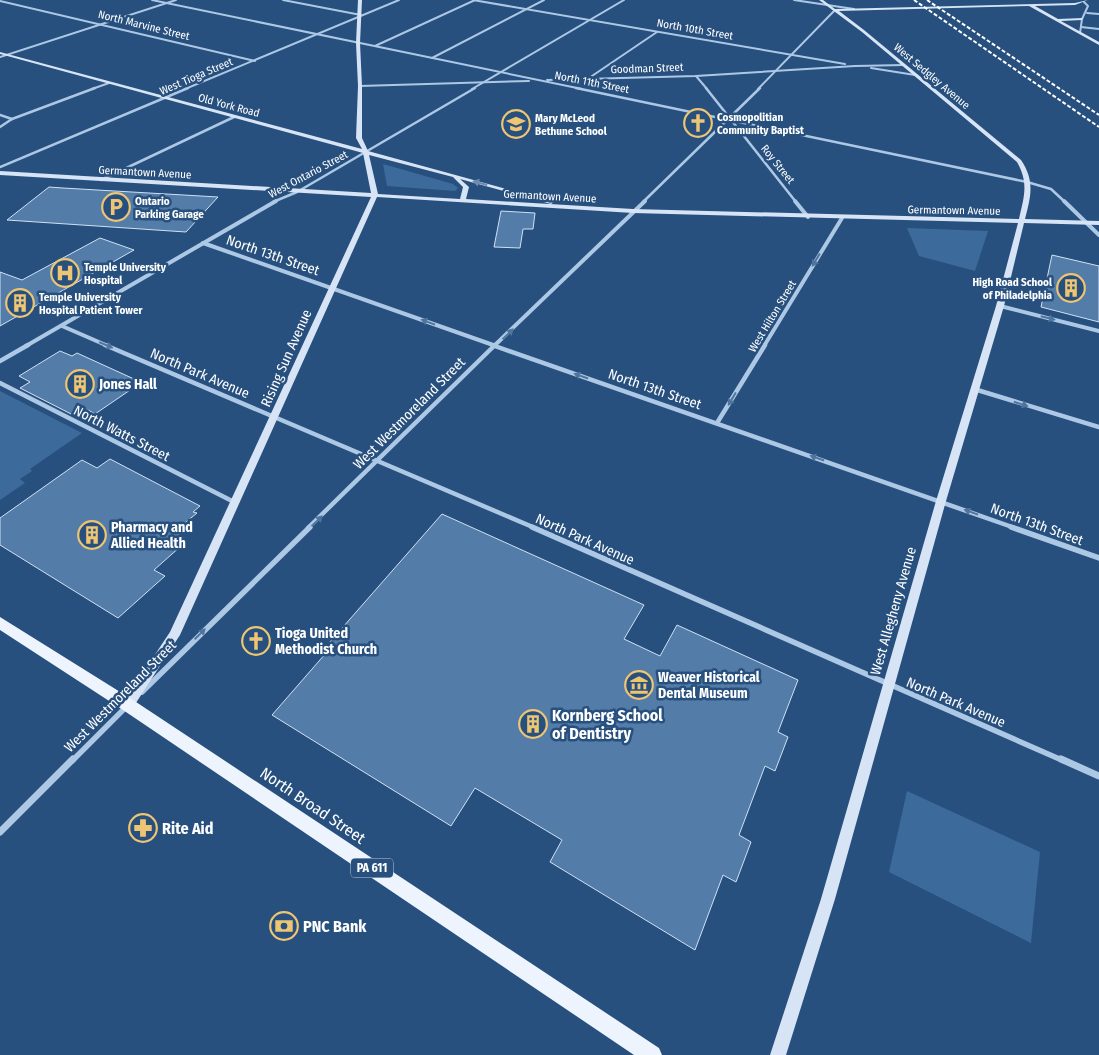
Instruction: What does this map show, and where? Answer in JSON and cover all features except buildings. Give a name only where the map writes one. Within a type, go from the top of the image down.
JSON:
[{"type":"main road","name":"North Broad Street","points":[[0,623],[128,706],[652,1055]]},
{"type":"street","name":"North 11th Street","points":[[152,0],[1027,182]]},
{"type":"street","points":[[0,58],[176,0]]},
{"type":"street","points":[[283,0],[361,15]]},
{"type":"street","points":[[360,0],[361,15],[358,43],[360,86],[359,138],[366,152],[375,196]]},
{"type":"street","name":"West Tioga Street","points":[[0,168],[398,0]]},
{"type":"street","points":[[374,46],[474,0]]},
{"type":"street","name":"North 10th Street","points":[[474,0],[915,75]]},
{"type":"street","points":[[432,58],[544,0]]},
{"type":"street","name":"West Ontario Street","points":[[0,362],[274,202],[297,192],[366,152],[624,0]]},
{"type":"street","points":[[794,0],[854,9]]},
{"type":"street","name":"West Sedgley Avenue","points":[[820,0],[863,31],[1019,161],[1026,172]]},
{"type":"street","points":[[1020,0],[1099,44]]},
{"type":"street","name":"North Marvine Street","points":[[0,1],[255,61]]},
{"type":"street","points":[[835,10],[1029,5],[1085,1],[1088,4],[1087,13],[1082,19],[1080,33]]},
{"type":"street","points":[[863,16],[878,11],[902,8]]},
{"type":"street","name":"West Westmoreland Street","points":[[0,832],[633,211],[730,119],[835,10]]},
{"type":"street","points":[[1087,13],[1099,14]]},
{"type":"street","points":[[1057,20],[1082,19]]},
{"type":"street","points":[[860,22],[863,31]]},
{"type":"street","points":[[1081,27],[1099,29]]},
{"type":"street","points":[[588,79],[657,32]]},
{"type":"street","name":"Old York Road","points":[[0,53],[452,176],[578,208]]},
{"type":"street","name":"Goodman Street","points":[[360,86],[696,76],[855,66],[904,65]]},
{"type":"street","name":"Roy Street","points":[[696,76],[808,217]]},
{"type":"street","points":[[0,127],[12,119],[109,83]]},
{"type":"street","points":[[0,115],[12,119]]},
{"type":"street","points":[[100,180],[234,117]]},
{"type":"street","name":"West Allegheny Avenue","points":[[778,1055],[828,899],[941,501],[1000,306],[1020,222],[1027,201],[1026,172]]},
{"type":"street","name":"Germantown Avenue","points":[[0,173],[633,211],[842,218],[1099,223]]},
{"type":"street","points":[[452,176],[466,187],[463,201]]},
{"type":"street","points":[[1027,182],[1051,189],[1099,235]]},
{"type":"street","name":"Rising Sun Avenue","points":[[128,706],[174,635],[375,196]]},
{"type":"street","name":"West Hilton Street","points":[[717,423],[842,218]]},
{"type":"street","name":"North 13th Street","points":[[204,243],[1099,558]]},
{"type":"street","points":[[1000,306],[1099,331]]},
{"type":"street","name":"North Park Avenue","points":[[62,326],[274,418],[379,460],[1099,776]]},
{"type":"street","name":"North Watts Street","points":[[0,384],[234,502]]},
{"type":"street","points":[[974,389],[1099,427]]},
{"type":"shaded area","points":[[383,164],[453,184],[458,188],[455,191],[387,186]]},
{"type":"shaded area","points":[[907,228],[988,231],[975,271],[919,256]]},
{"type":"shaded area","points":[[0,391],[82,433],[30,469],[32,471],[20,479],[25,483],[0,500]]},
{"type":"shaded area","points":[[907,791],[1040,852],[1031,943],[889,872]]},
{"type":"railway","points":[[914,0],[1099,127]]},
{"type":"railway","points":[[927,0],[1099,115]]},
{"type":"place","name":"Cosmopolitian Community Baptist","points":[[698,123]]},
{"type":"place","name":"Mary McLeod Bethune School","points":[[516,124]]},
{"type":"place","name":"Ontario Parking Garage","points":[[116,207]]},
{"type":"place","name":"Temple University Hospital","points":[[65,273]]},
{"type":"place","name":"High Road School of Philadelphia","points":[[1071,288]]},
{"type":"place","name":"Temple University Hospital Patient Tower","points":[[20,303]]},
{"type":"place","name":"Jones Hall","points":[[80,384]]},
{"type":"place","name":"Pharmacy and Allied Health","points":[[92,535]]},
{"type":"place","name":"Tioga United Methodist Church","points":[[256,641]]},
{"type":"place","name":"Weaver Historical Dental Museum","points":[[639,685]]},
{"type":"place","name":"Kornberg School of Dentistry","points":[[533,724]]},
{"type":"place","name":"Rite Aid","points":[[143,828]]},
{"type":"place","name":"PNC Bank","points":[[284,926]]}]
